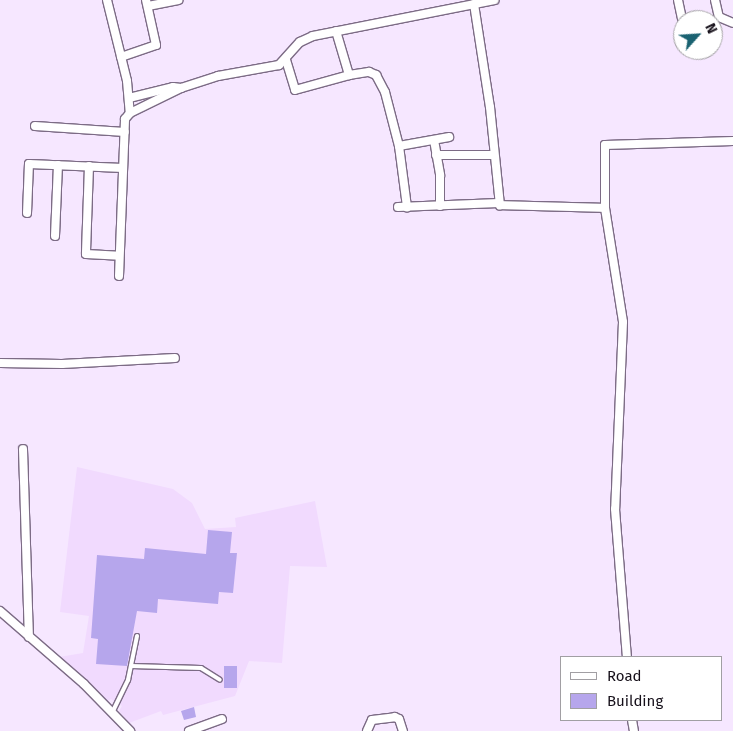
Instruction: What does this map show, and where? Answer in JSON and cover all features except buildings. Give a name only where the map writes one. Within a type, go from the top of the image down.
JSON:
[{"type":"street","points":[[107,0],[121,57],[130,113]]},
{"type":"street","points":[[121,57],[156,46],[147,3],[178,0]]},
{"type":"street","points":[[119,276],[124,132],[125,119],[130,113],[181,88],[218,76],[279,65],[286,60],[300,42],[336,31],[494,0]]},
{"type":"street","points":[[715,0],[719,17],[733,23]]},
{"type":"street","points":[[474,4],[490,107],[499,203],[502,207],[605,208]]},
{"type":"street","points":[[336,31],[349,75]]},
{"type":"street","points":[[286,60],[295,90],[349,75],[369,72],[379,79],[399,146],[407,207]]},
{"type":"street","points":[[129,98],[173,87],[181,88]]},
{"type":"street","points":[[35,126],[124,132]]},
{"type":"street","points":[[399,146],[449,137]]},
{"type":"street","points":[[434,140],[440,206]]},
{"type":"street","points":[[627,656],[615,509],[623,322],[605,208],[605,145],[733,141]]},
{"type":"street","points":[[436,155],[494,154]]},
{"type":"street","points":[[27,213],[29,164],[123,168]]},
{"type":"street","points":[[55,236],[58,165]]},
{"type":"street","points":[[89,166],[86,254],[120,256]]},
{"type":"street","points":[[398,207],[499,203]]},
{"type":"street","points":[[0,362],[62,364],[175,358]]},
{"type":"street","points":[[23,449],[29,637]]},
{"type":"street","points":[[0,611],[112,713],[128,731]]},
{"type":"street","points":[[367,731],[372,720],[394,717],[399,718],[403,731]]},
{"type":"street","points":[[189,731],[222,719]]},
{"type":"lane","points":[[112,713],[131,666],[137,636]]},
{"type":"lane","points":[[131,666],[201,668],[220,680]]},
{"type":"shaded area","points":[[77,467],[173,489],[192,503],[205,529],[236,527],[235,518],[315,501],[327,567],[290,566],[282,663],[249,661],[235,696],[163,715],[161,711],[129,723],[119,711],[122,706],[111,699],[106,702],[59,657],[83,653],[89,616],[60,612]]}]
